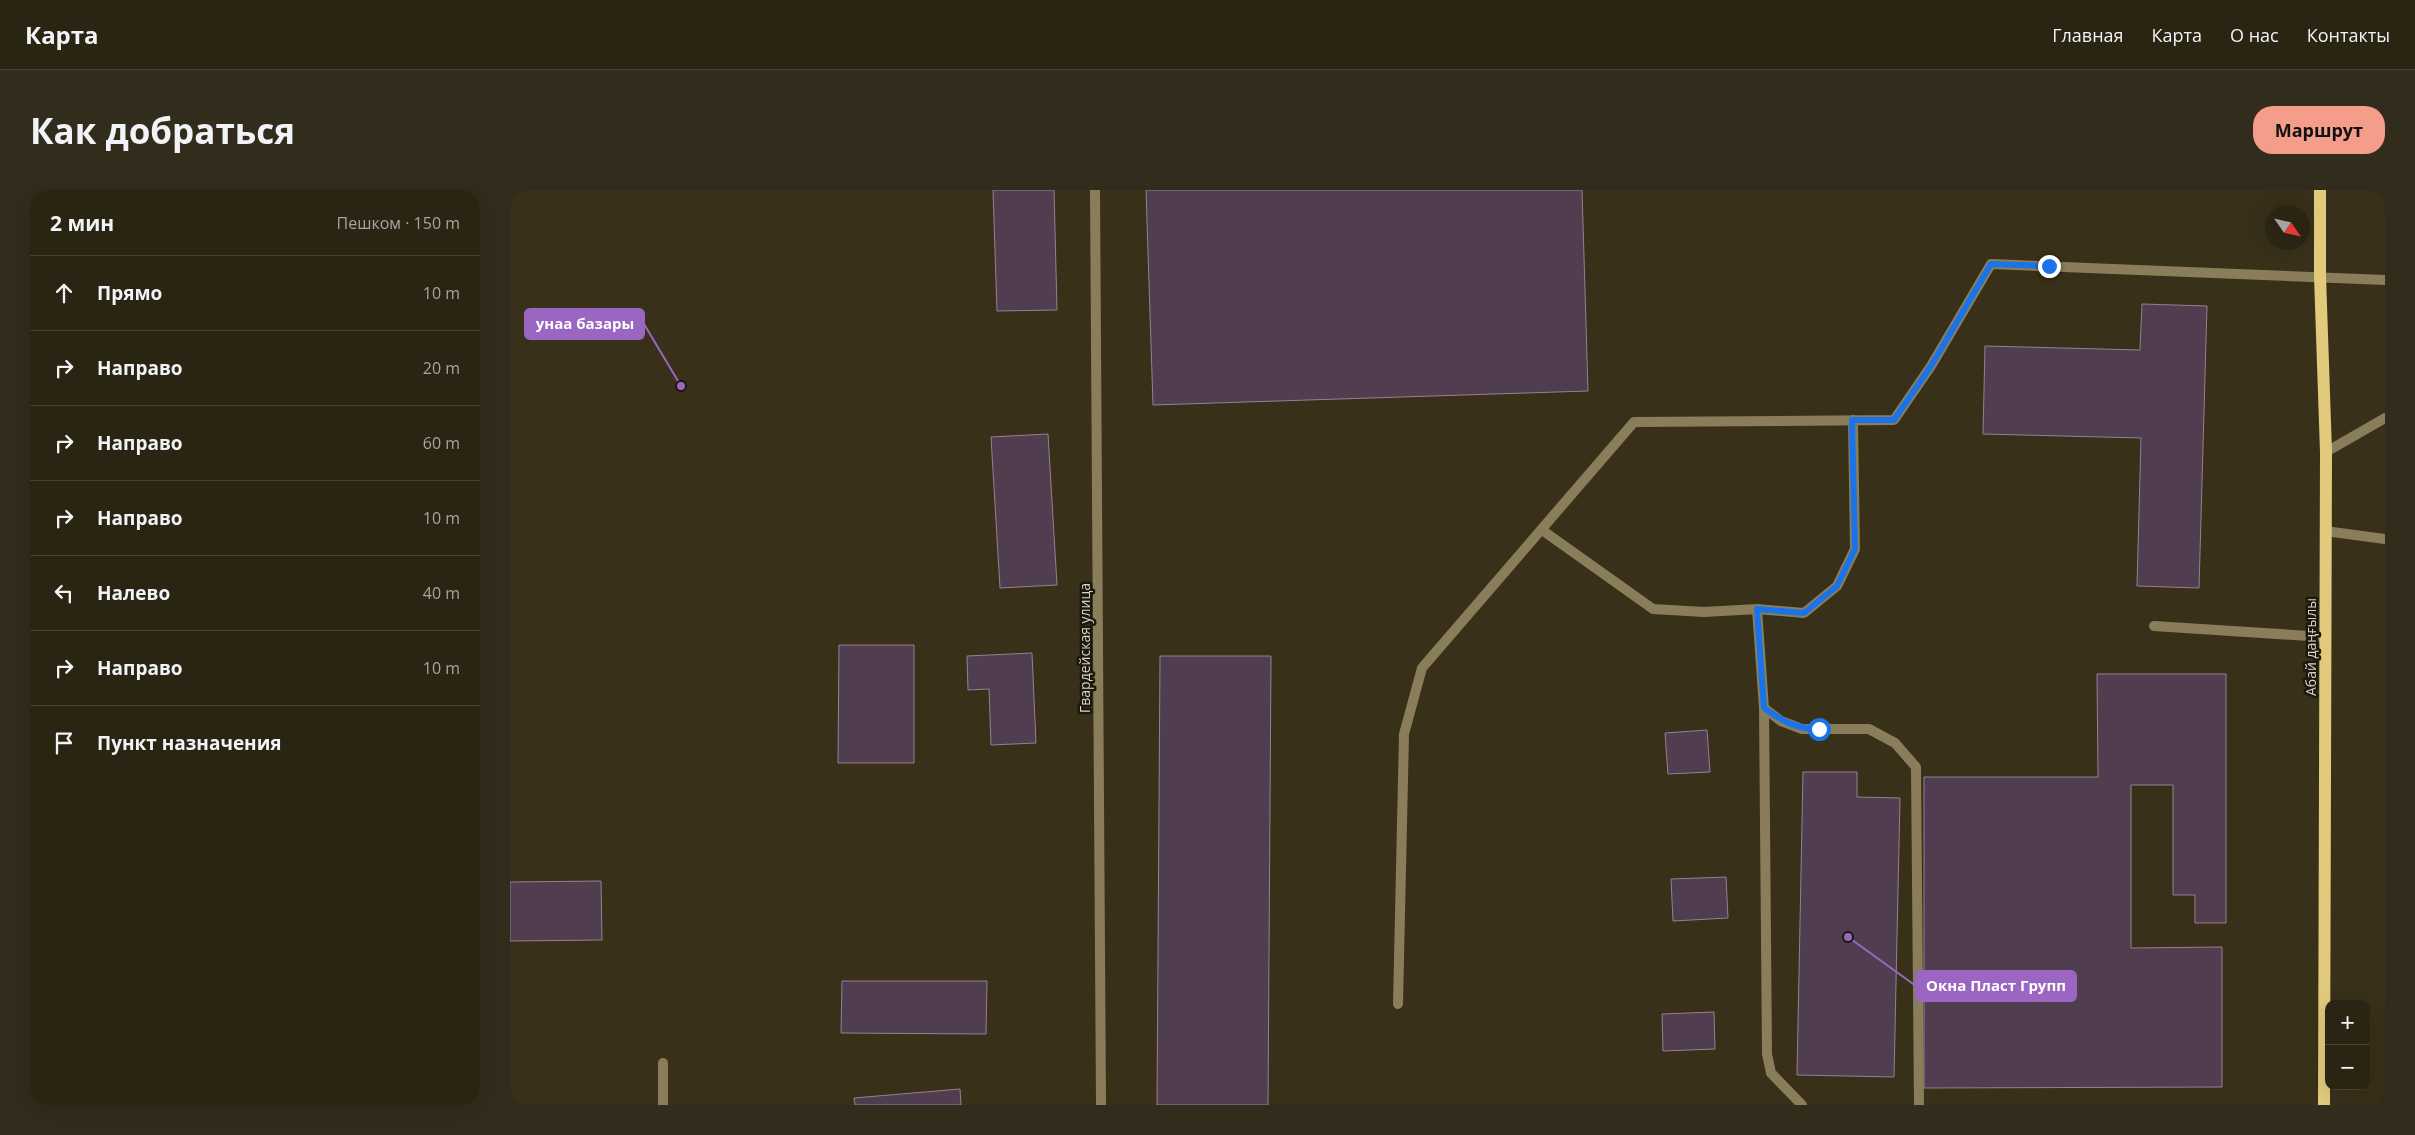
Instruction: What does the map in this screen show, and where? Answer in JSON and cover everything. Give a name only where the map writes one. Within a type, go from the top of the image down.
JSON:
[{"type":"main road","name":"Абай даңғылы","points":[[2320,190],[2320,276],[2326,452],[2324,1105]]},
{"type":"street","name":"Гвардейская улица","points":[[1095,190],[1101,1105]]},
{"type":"street","points":[[1398,1004],[1404,734],[1422,668],[1634,422],[1894,420],[1931,366],[1991,264],[2385,280]]},
{"type":"street","points":[[2326,452],[2385,418]]},
{"type":"street","points":[[1542,530],[1653,610],[1704,612],[1757,609],[1804,613],[1837,586],[1855,549],[1852,420]]},
{"type":"street","points":[[2326,531],[2385,539]]},
{"type":"street","points":[[1757,609],[1764,708],[1767,1054],[1771,1073],[1802,1105]]},
{"type":"street","points":[[2154,626],[2325,638]]},
{"type":"street","points":[[1764,708],[1781,721],[1802,729],[1869,729],[1895,743],[1916,767],[1919,1105]]},
{"type":"street","points":[[663,1063],[663,1105]]},
{"type":"building","points":[[993,190],[1054,190],[1057,310],[997,311]]},
{"type":"building","points":[[1146,190],[1582,190],[1588,391],[1153,405]]},
{"type":"building","points":[[2142,304],[2207,306],[2199,588],[2137,586],[2141,438],[1983,434],[1985,346],[2140,350]]},
{"type":"building","points":[[1048,434],[1057,585],[1000,588],[991,437]]},
{"type":"building","points":[[839,645],[914,645],[914,763],[838,763]]},
{"type":"building","points":[[1032,653],[1036,743],[991,745],[989,689],[968,690],[967,656]]},
{"type":"building","points":[[1160,656],[1271,656],[1268,1105],[1157,1105]]},
{"type":"building","points":[[2097,674],[2226,674],[2226,923],[2195,923],[2195,895],[2173,895],[2173,785],[2131,785],[2131,948],[2222,947],[2222,1087],[1924,1088],[1924,777],[2098,777]]},
{"type":"building","points":[[1707,730],[1710,772],[1668,774],[1665,733]]},
{"type":"building","points":[[1803,772],[1857,772],[1857,797],[1900,798],[1894,1077],[1797,1075]]},
{"type":"building","points":[[1726,877],[1728,918],[1673,921],[1671,879]]},
{"type":"building","points":[[601,881],[602,940],[510,941],[510,882]]},
{"type":"building","points":[[842,981],[987,981],[986,1034],[841,1033]]},
{"type":"building","points":[[1714,1012],[1715,1049],[1663,1051],[1662,1014]]},
{"type":"building","points":[[960,1089],[961,1105],[855,1105],[854,1098]]},
{"type":"place","name":"унаа базары","points":[[681,386]]},
{"type":"place","name":"Окна Пласт Групп","points":[[1848,937]]},
{"type":"route","points":[[1819,729],[1802,729],[1781,721],[1764,708],[1757,609],[1804,613],[1837,586],[1855,549],[1852,420],[1894,420],[1931,366],[1991,264],[2049,266]]}]
